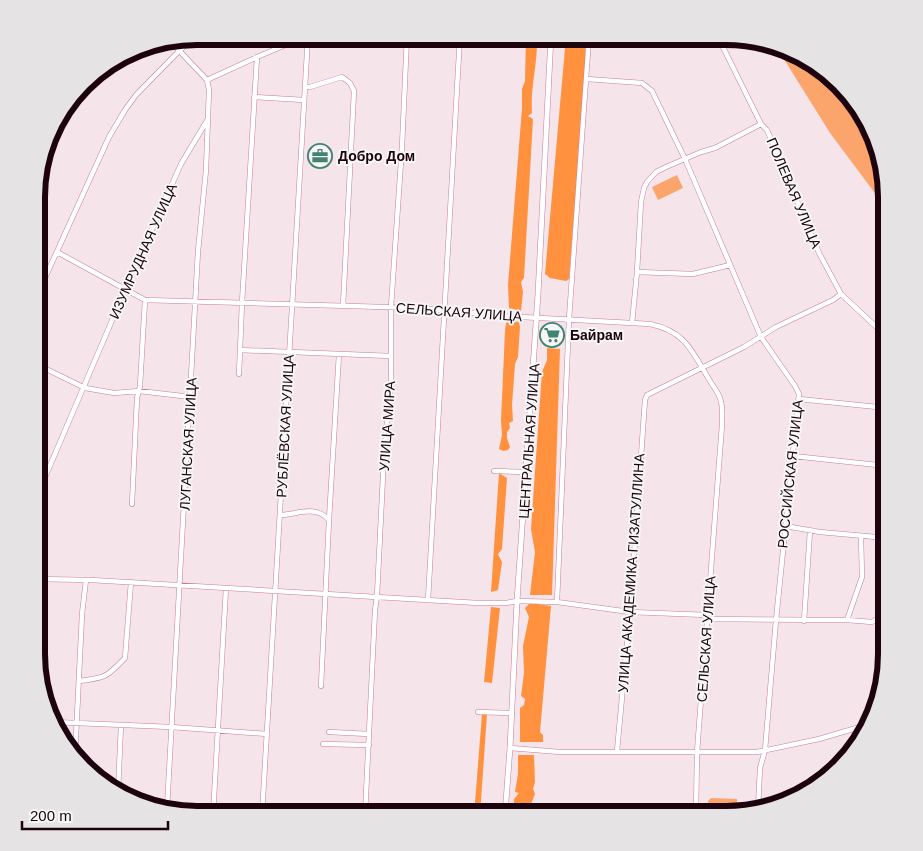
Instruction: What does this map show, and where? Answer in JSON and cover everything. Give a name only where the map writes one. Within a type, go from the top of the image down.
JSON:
[{"type":"street","points":[[175,46],[207,80],[285,45]]},
{"type":"street","name":"РУБЛЁВСКАЯ УЛИЦА","points":[[263,806],[307,45]]},
{"type":"street","name":"УЛИЦА МИРА","points":[[365,806],[384,456],[391,380],[391,307],[407,45]]},
{"type":"street","points":[[428,600],[460,45]]},
{"type":"street","name":"ЦЕНТРАЛЬНАЯ УЛИЦА","points":[[506,806],[517,601],[537,317],[551,45]]},
{"type":"street","points":[[557,602],[569,319],[589,45]]},
{"type":"street","name":"ПОЛЕВАЯ УЛИЦА","points":[[722,45],[761,124],[767,130],[820,253],[841,294],[878,329]]},
{"type":"street","points":[[45,277],[109,137],[125,110],[136,95],[185,46]]},
{"type":"street","points":[[240,374],[242,302],[257,56]]},
{"type":"street","points":[[305,87],[342,77],[350,83],[354,91],[343,306]]},
{"type":"street","name":"РОССИЙСКАЯ УЛИЦА","points":[[587,79],[642,82],[652,91],[685,159],[761,337],[795,386],[799,399],[776,620],[766,750],[760,768],[758,802]]},
{"type":"street","name":"ЛУГАНСКАЯ УЛИЦА","points":[[167,803],[196,302],[209,118],[209,85],[207,80]]},
{"type":"street","points":[[254,97],[304,100]]},
{"type":"street","name":"ИЗУМРУДНАЯ УЛИЦА","points":[[45,480],[125,290],[181,164],[209,118]]},
{"type":"street","points":[[632,323],[641,202],[644,188],[656,172],[715,148],[761,124]]},
{"type":"street","name":"СЕЛЬСКАЯ УЛИЦА","points":[[56,252],[145,300],[445,310],[504,316],[650,324],[673,331],[688,345],[720,397],[722,404],[722,425],[697,752],[696,806]]},
{"type":"street","points":[[637,272],[693,274],[730,265]]},
{"type":"street","points":[[702,367],[744,347],[776,327],[833,300],[841,294]]},
{"type":"street","points":[[132,504],[137,398],[145,300]]},
{"type":"street","points":[[240,350],[391,356]]},
{"type":"street","points":[[320,686],[340,354]]},
{"type":"street","name":"УЛИЦА АКАДЕМИКА ГИЗАТУЛЛИНА","points":[[617,751],[630,612],[645,400],[647,395],[702,367]]},
{"type":"street","points":[[45,368],[85,388],[114,393],[139,391],[191,397]]},
{"type":"street","points":[[799,399],[878,407]]},
{"type":"street","points":[[793,456],[878,465]]},
{"type":"street","points":[[494,471],[527,472]]},
{"type":"street","points":[[280,515],[291,512],[311,511],[326,516],[329,520]]},
{"type":"street","points":[[785,526],[810,531],[878,537]]},
{"type":"street","points":[[804,621],[810,531]]},
{"type":"street","points":[[847,620],[862,577],[861,536]]},
{"type":"street","points":[[45,579],[131,582],[478,603],[517,601],[557,602],[630,612],[707,617],[872,622],[878,618]]},
{"type":"street","points":[[75,744],[86,580]]},
{"type":"street","points":[[79,681],[106,677],[125,658],[131,582]]},
{"type":"street","points":[[214,806],[226,588]]},
{"type":"street","points":[[478,712],[512,713]]},
{"type":"street","points":[[62,722],[171,727],[267,734]]},
{"type":"street","points":[[118,784],[121,725]]},
{"type":"street","points":[[510,748],[560,752],[758,752],[819,739],[858,727]]},
{"type":"street","points":[[329,732],[369,734]]},
{"type":"street","points":[[323,744],[369,745]]},
{"type":"shaded area","points":[[526,45],[537,45],[532,113],[528,116],[533,119],[524,278],[521,282],[523,292],[521,311],[509,308],[508,285],[522,89],[525,81]]},
{"type":"shaded area","points":[[565,45],[586,45],[569,279],[566,281],[550,278],[545,274]]},
{"type":"shaded area","points":[[782,56],[818,76],[840,97],[858,121],[873,158],[877,177],[878,197],[830,133]]},
{"type":"shaded area","points":[[677,175],[683,188],[658,200],[652,187]]},
{"type":"shaded area","points":[[510,320],[519,322],[520,327],[518,357],[515,364],[512,405],[513,421],[509,423],[510,428],[507,432],[510,447],[508,450],[503,451],[499,449],[502,435],[505,331],[506,323]]},
{"type":"shaded area","points":[[547,348],[560,349],[552,595],[530,595],[535,552],[531,529],[542,372],[547,360]]},
{"type":"shaded area","points":[[499,473],[507,478],[502,549],[498,554],[502,562],[498,590],[491,592]]},
{"type":"shaded area","points":[[530,603],[551,606],[540,732],[543,735],[543,742],[520,742],[520,708],[524,705],[525,699],[521,696],[524,673],[523,646],[529,617],[525,608]]},
{"type":"shaded area","points":[[491,607],[500,608],[492,683],[484,682]]},
{"type":"shaded area","points":[[482,714],[487,714],[481,806],[475,806]]},
{"type":"shaded area","points":[[518,755],[534,755],[535,782],[533,789],[535,794],[531,804],[532,806],[514,806],[514,799],[519,793],[515,792],[518,774]]},
{"type":"shaded area","points":[[711,798],[737,799],[737,806],[708,806],[708,801]]},
{"type":"place","name":"Добро Дом","points":[[320,156]]},
{"type":"place","name":"Байрам","points":[[552,335]]}]
